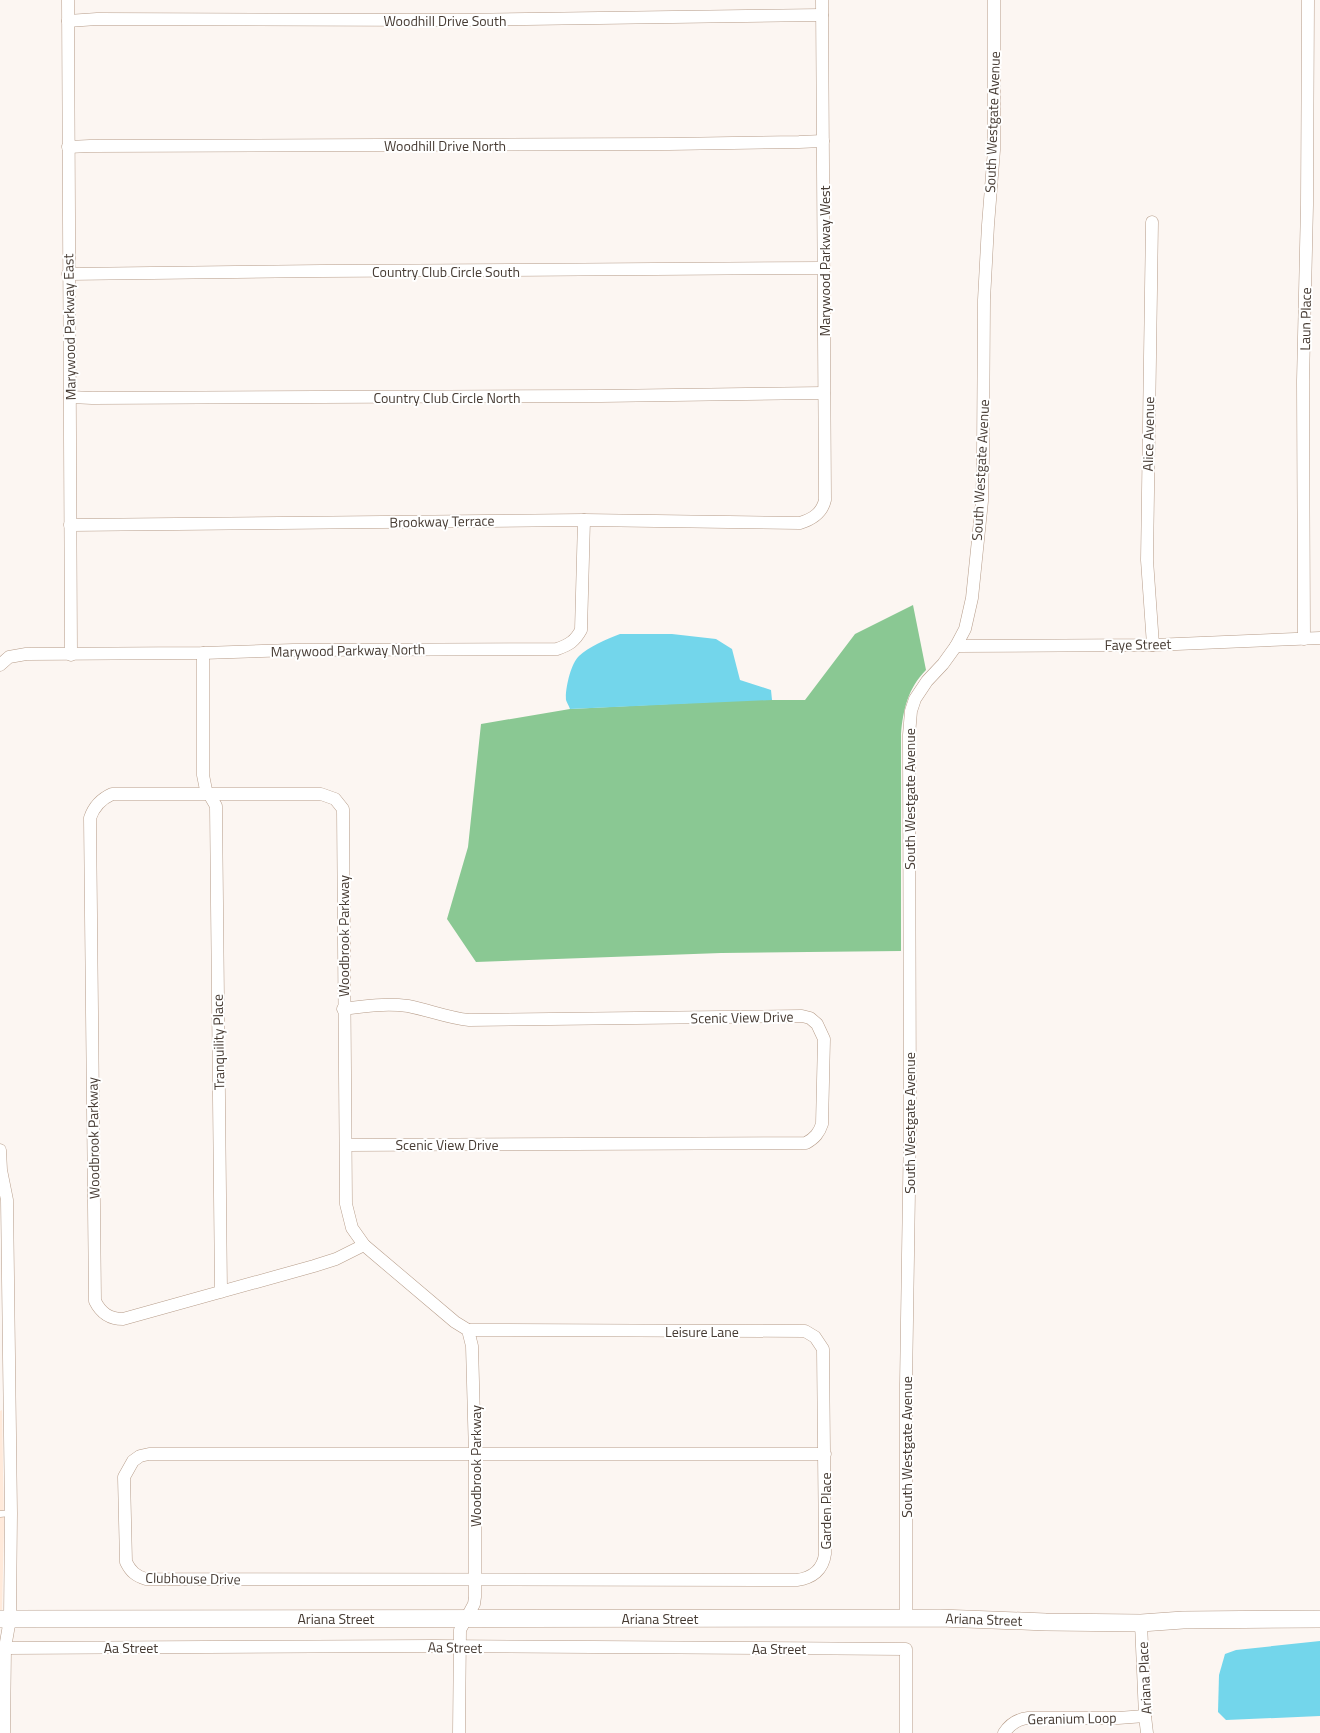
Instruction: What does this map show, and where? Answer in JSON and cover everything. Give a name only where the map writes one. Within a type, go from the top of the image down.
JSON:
[{"type":"street","name":"Marywood Parkway East","points":[[68,0],[68,274],[71,655]]},
{"type":"street","name":"Marywood Parkway West","points":[[813,517],[823,508],[825,500],[822,0]]},
{"type":"street","name":"South Westgate Avenue","points":[[906,1618],[906,1384],[910,1126],[909,735],[911,711],[915,699],[926,681],[943,664],[956,646],[965,629],[969,614],[982,501],[984,300],[994,150],[994,0]]},
{"type":"street","name":"Laun Place","points":[[1304,639],[1303,381],[1307,205],[1308,0]]},
{"type":"street","name":"Woodhill Drive South","points":[[68,21],[97,19],[457,20],[822,15]]},
{"type":"street","name":"Woodhill Drive North","points":[[68,147],[669,144],[823,140]]},
{"type":"street","name":"Alice Avenue","points":[[1152,222],[1147,560],[1153,645]]},
{"type":"street","name":"Country Club Circle South","points":[[68,274],[824,268]]},
{"type":"street","name":"Country Club Circle North","points":[[70,397],[585,396],[824,393]]},
{"type":"street","name":"Brookway Terrace","points":[[70,525],[584,520],[800,523],[813,517]]},
{"type":"street","name":"Marywood Parkway North","points":[[0,664],[9,657],[26,654],[71,655],[301,650],[557,649],[566,646],[575,640],[581,630],[584,520]]},
{"type":"street","name":"Faye Street","points":[[956,646],[1153,645],[1320,638]]},
{"type":"street","points":[[203,653],[203,775],[206,790],[209,794]]},
{"type":"street","name":"Woodbrook Parkway","points":[[364,1245],[336,1259],[123,1319],[115,1319],[106,1315],[98,1308],[95,1301],[90,818],[97,804],[104,797],[112,794],[320,794],[334,800],[343,809],[346,1204],[352,1228],[364,1245],[455,1322],[468,1330],[472,1346],[474,1367],[475,1579],[474,1604],[460,1630],[459,1733]]},
{"type":"street","name":"Tranquility Place","points":[[209,794],[216,806],[221,1292]]},
{"type":"street","name":"Scenic View Drive","points":[[344,1009],[366,1005],[390,1004],[409,1006],[455,1019],[468,1020],[802,1016],[810,1018],[817,1024],[824,1039],[822,1124],[814,1139],[806,1143],[346,1145]]},
{"type":"street","points":[[0,1150],[0,1170],[7,1200],[4,1733]]},
{"type":"street","name":"Leisure Lane","points":[[468,1330],[805,1331],[816,1337],[823,1349],[825,1454]]},
{"type":"street","name":"Clubhouse Drive","points":[[475,1455],[149,1454],[140,1456],[133,1461],[124,1477],[123,1489],[126,1562],[130,1570],[137,1576],[146,1579],[475,1579]]},
{"type":"street","name":"Garden Place","points":[[475,1455],[825,1454],[825,1554],[824,1562],[819,1570],[811,1577],[797,1580],[475,1579]]},
{"type":"street","name":"Ariana Street","points":[[5,1619],[906,1618],[1141,1622],[1183,1620],[1320,1619]]},
{"type":"street","name":"Ariana Place","points":[[1141,1622],[1147,1733]]},
{"type":"street","name":"Aa Street","points":[[5,1648],[411,1646],[906,1649],[906,1733]]},
{"type":"street","name":"Geranium Loop","points":[[1004,1733],[1020,1719],[1028,1718],[1118,1718],[1145,1716]]},
{"type":"shaded area","points":[[2,1410],[4,1524],[2,1611],[0,1611],[0,1411]]},
{"type":"green space","points":[[913,605],[926,670],[915,684],[911,692],[903,716],[901,734],[901,951],[721,953],[476,962],[447,919],[468,847],[481,724],[570,709],[748,700],[805,700],[855,634]]},
{"type":"water","points":[[620,634],[672,634],[716,639],[732,649],[740,680],[771,690],[772,700],[570,709],[566,700],[566,689],[573,664],[576,659],[592,646]]},
{"type":"water","points":[[1320,1641],[1320,1716],[1226,1720],[1218,1712],[1219,1675],[1225,1654],[1236,1650]]}]
